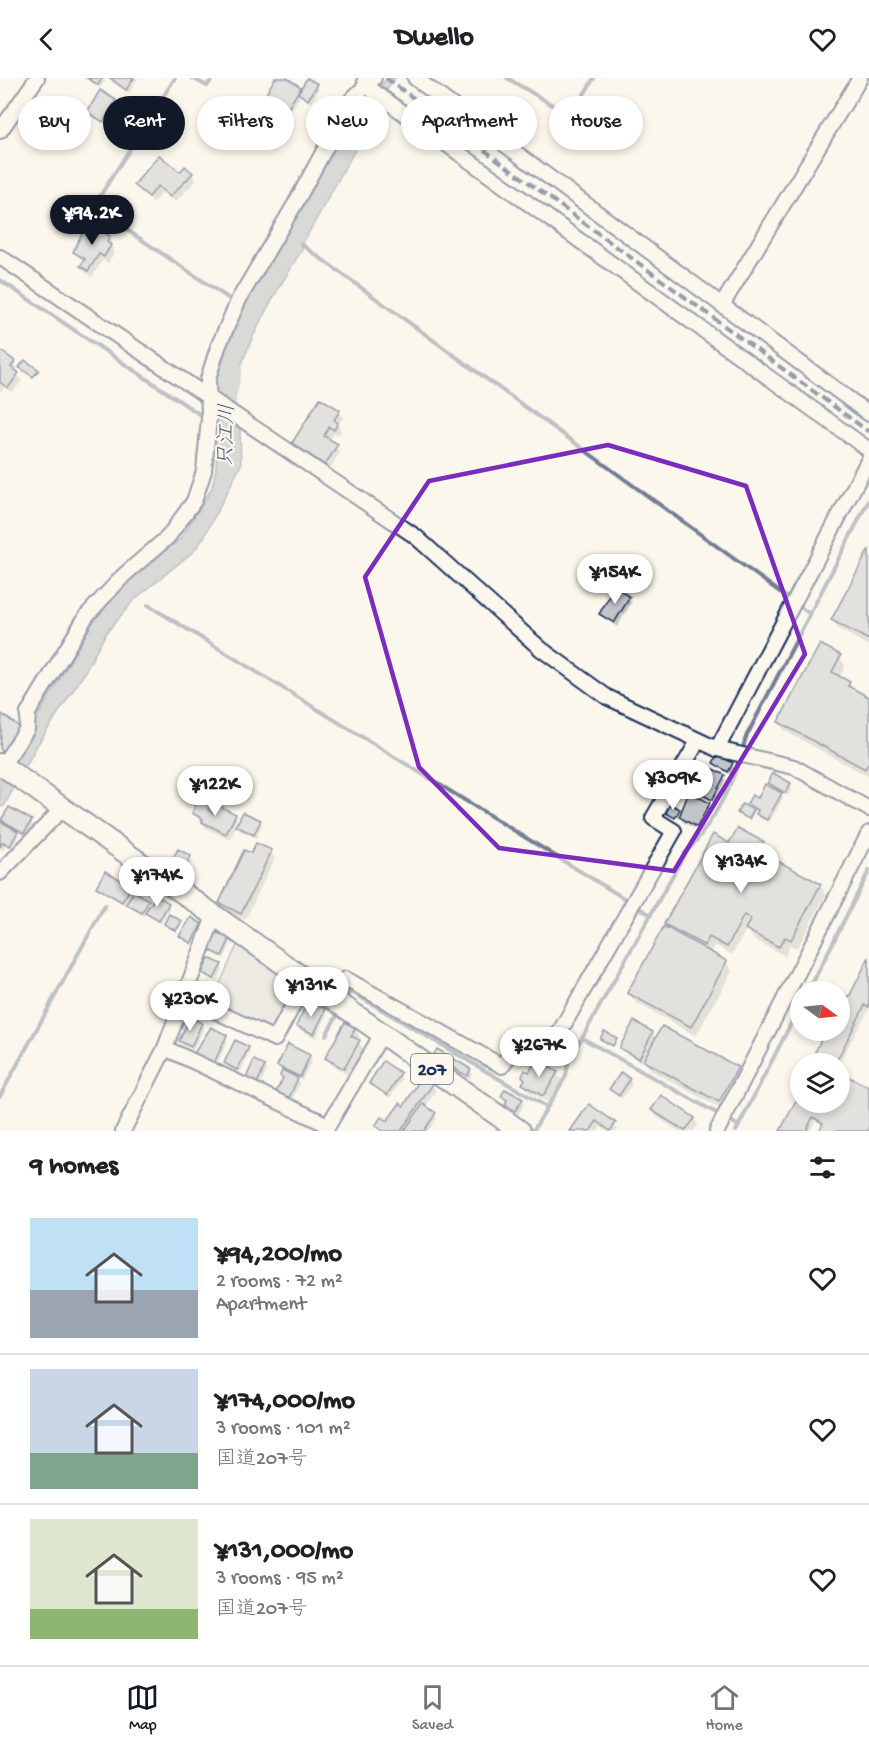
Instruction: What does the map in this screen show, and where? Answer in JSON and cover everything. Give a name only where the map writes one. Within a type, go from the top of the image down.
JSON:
[{"type":"highway","name":"207","points":[[1,765],[382,1034],[499,1125],[520,1131]]},
{"type":"street","points":[[0,131],[38,78]]},
{"type":"street","points":[[415,78],[869,414]]},
{"type":"street","points":[[722,306],[858,81]]},
{"type":"street","points":[[1,765],[27,729],[28,713],[87,615],[124,575],[168,537],[194,501],[204,471],[213,401],[208,379],[218,347],[237,304],[352,99],[373,86],[869,450]]},
{"type":"street","points":[[0,257],[415,536],[541,650],[607,697],[717,749],[794,767],[869,809]]},
{"type":"street","points":[[717,749],[869,459]]},
{"type":"street","points":[[338,1003],[346,980],[502,1066],[519,1041],[547,1054],[674,831],[653,818],[698,741]]},
{"type":"street","points":[[0,873],[62,809]]},
{"type":"street","points":[[722,1122],[869,833]]},
{"type":"street","points":[[123,1131],[165,1048],[214,916]]},
{"type":"street","points":[[185,997],[275,1039],[306,981]]},
{"type":"street","points":[[165,1048],[327,1128],[382,1034]]},
{"type":"highlighted area","points":[[608,445],[746,486],[805,654],[674,871],[499,848],[419,767],[365,577],[429,481]]},
{"type":"shaded area","points":[[238,943],[296,984],[272,1031],[211,1004]]},
{"type":"water","points":[[387,78],[395,78],[383,96],[374,96],[380,84],[383,84]]},
{"type":"water","points":[[332,150],[355,150],[304,241],[303,248],[262,318],[245,355],[232,395],[220,398],[214,386],[222,355],[241,312]]},
{"type":"water","points":[[225,421],[240,427],[241,465],[204,537],[194,551],[134,600],[106,633],[84,674],[38,744],[4,806],[0,807],[0,781],[93,622],[124,585],[181,538],[203,503],[212,487],[216,469],[217,424]]},
{"type":"building","points":[[87,78],[102,78],[98,85]]},
{"type":"building","points":[[110,78],[134,78],[126,90]]},
{"type":"building","points":[[275,78],[287,78],[301,87],[294,98],[294,96],[266,94]]},
{"type":"building","points":[[307,78],[318,84],[310,96],[306,96],[306,99],[298,93]]},
{"type":"building","points":[[100,90],[110,96],[103,96],[103,122],[91,114],[91,105]]},
{"type":"building","points":[[159,155],[180,172],[185,166],[193,173],[170,197],[158,186],[149,197],[134,185]]},
{"type":"building","points":[[90,224],[110,236],[107,242],[111,245],[104,257],[99,254],[88,271],[80,266],[85,259],[73,252],[84,229],[86,231]]},
{"type":"building","points":[[0,350],[15,361],[11,367],[19,373],[8,388],[0,382]]},
{"type":"building","points":[[25,360],[39,370],[33,377],[19,367]]},
{"type":"building","points":[[320,398],[340,410],[334,420],[338,423],[334,430],[329,427],[324,436],[338,444],[325,465],[292,443]]},
{"type":"building","points":[[869,549],[869,640],[831,620]]},
{"type":"building","points":[[615,587],[630,597],[614,623],[599,614]]},
{"type":"building","points":[[820,644],[841,655],[832,672],[850,682],[848,686],[869,697],[869,762],[865,769],[778,722]]},
{"type":"building","points":[[2,714],[22,729],[5,752],[0,749]]},
{"type":"building","points":[[717,755],[733,763],[728,772],[713,763]]},
{"type":"building","points":[[707,766],[725,775],[712,800],[694,790]]},
{"type":"building","points":[[773,773],[791,783],[785,793],[768,783]]},
{"type":"building","points":[[765,784],[782,793],[767,820],[756,814],[758,810],[747,804],[752,795],[758,798]]},
{"type":"building","points":[[689,792],[710,803],[697,827],[679,817]]},
{"type":"building","points":[[198,800],[210,806],[208,810],[213,813],[217,805],[236,814],[226,834],[202,822],[203,819],[192,813]]},
{"type":"building","points":[[670,804],[680,809],[675,818],[666,813]]},
{"type":"building","points":[[742,804],[754,810],[749,819],[737,813]]},
{"type":"building","points":[[9,807],[32,820],[24,833],[1,820]]},
{"type":"building","points":[[243,812],[261,820],[254,835],[236,826]]},
{"type":"building","points":[[0,821],[18,831],[10,846],[3,842],[0,847]]},
{"type":"building","points":[[738,828],[764,842],[759,851],[821,884],[791,940],[785,937],[779,947],[745,929],[751,919],[744,915],[727,947],[709,937],[705,946],[664,924],[713,834],[729,843]]},
{"type":"building","points":[[256,843],[272,850],[241,914],[219,903],[244,850],[251,853]]},
{"type":"building","points":[[178,849],[191,856],[180,875],[167,868]]},
{"type":"building","points":[[105,871],[132,886],[122,902],[96,887]]},
{"type":"building","points":[[134,891],[149,900],[142,913],[126,904]]},
{"type":"building","points":[[156,895],[169,903],[159,921],[145,913]]},
{"type":"building","points":[[169,914],[182,921],[176,931],[164,924]]},
{"type":"building","points":[[191,917],[202,924],[191,943],[179,936]]},
{"type":"building","points":[[664,926],[727,961],[691,1027],[627,993]]},
{"type":"building","points":[[214,931],[230,939],[222,956],[206,948]]},
{"type":"building","points":[[869,957],[869,1007],[865,1005],[850,1034],[850,995]]},
{"type":"building","points":[[209,958],[222,964],[214,979],[202,973]]},
{"type":"building","points":[[308,1001],[326,1009],[314,1034],[296,1026]]},
{"type":"building","points":[[190,1017],[202,1023],[191,1047],[179,1041]]},
{"type":"building","points":[[634,1021],[653,1032],[639,1059],[619,1048]]},
{"type":"building","points":[[345,1022],[356,1028],[351,1036],[360,1040],[344,1069],[325,1058]]},
{"type":"building","points":[[662,1026],[738,1067],[719,1102],[643,1061]]},
{"type":"building","points":[[211,1027],[227,1035],[213,1065],[193,1055]]},
{"type":"building","points":[[604,1031],[617,1038],[613,1046],[600,1039]]},
{"type":"building","points":[[235,1040],[249,1047],[237,1070],[224,1063]]},
{"type":"building","points":[[820,1041],[847,1041],[841,1053],[814,1053]]},
{"type":"building","points":[[288,1044],[310,1055],[300,1077],[277,1066]]},
{"type":"building","points":[[437,1049],[471,1069],[467,1076],[433,1056]]},
{"type":"building","points":[[254,1060],[265,1066],[257,1083],[246,1078]]},
{"type":"building","points":[[536,1060],[558,1072],[543,1096],[522,1084],[525,1079],[522,1076],[525,1070],[529,1072]]},
{"type":"building","points":[[383,1061],[401,1073],[387,1095],[369,1083]]},
{"type":"building","points":[[282,1070],[298,1078],[288,1100],[275,1094],[283,1078],[280,1076]]},
{"type":"building","points":[[621,1072],[630,1079],[619,1096],[609,1089]]},
{"type":"building","points":[[422,1076],[433,1084],[401,1131],[383,1131],[375,1126],[381,1117],[387,1121],[400,1103],[404,1106]]},
{"type":"building","points":[[850,1078],[869,1087],[869,1131],[819,1131],[823,1123],[813,1117],[806,1131],[780,1131],[790,1112],[850,1113]]},
{"type":"building","points":[[505,1089],[523,1099],[515,1111],[505,1105],[507,1100],[501,1096]]},
{"type":"building","points":[[661,1095],[695,1118],[685,1131],[651,1110]]},
{"type":"building","points":[[423,1104],[436,1113],[424,1131],[404,1131]]},
{"type":"building","points":[[589,1104],[616,1123],[610,1131],[597,1121],[590,1131],[570,1131]]},
{"type":"waterway","points":[[175,78],[93,207],[234,302]]},
{"type":"waterway","points":[[192,78],[207,86],[213,78]]},
{"type":"waterway","points":[[507,78],[571,116],[594,78]]},
{"type":"waterway","points":[[301,244],[810,614]]},
{"type":"waterway","points":[[0,280],[199,414]]},
{"type":"waterway","name":"只江川","points":[[225,452],[225,397],[231,369]]},
{"type":"waterway","points":[[720,1115],[582,1038],[684,855],[714,815],[730,784],[746,737],[869,500]]},
{"type":"waterway","points":[[148,605],[630,902]]},
{"type":"waterway","points":[[814,981],[869,871]]},
{"type":"waterway","points":[[0,1096],[105,905]]},
{"type":"waterway","points":[[636,906],[651,915]]},
{"type":"waterway","points":[[345,1000],[350,991],[547,1107]]},
{"type":"waterway","points":[[326,1035],[340,1010]]},
{"type":"waterway","points":[[736,1131],[790,1025]]},
{"type":"waterway","points":[[533,1131],[566,1076],[569,1057],[582,1038]]},
{"type":"waterway","points":[[727,1119],[739,1126]]},
{"type":"railway","points":[[386,78],[869,432]]}]
